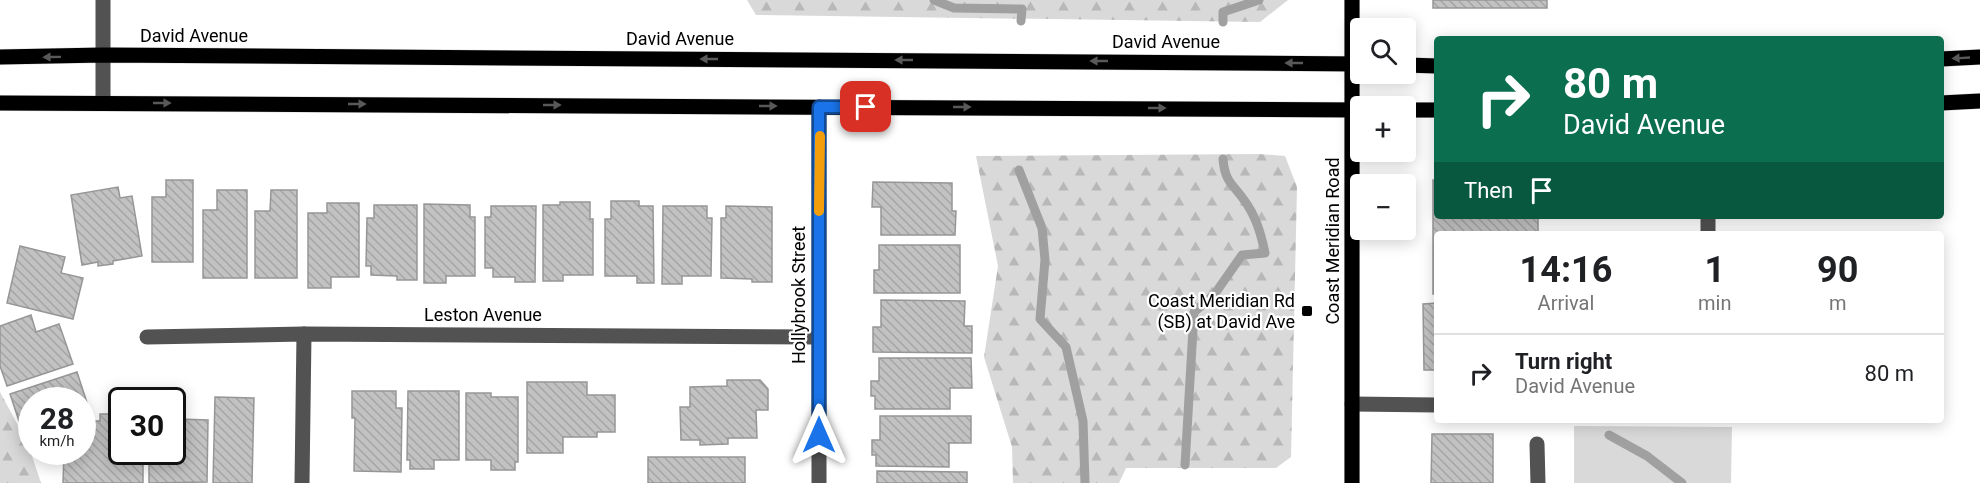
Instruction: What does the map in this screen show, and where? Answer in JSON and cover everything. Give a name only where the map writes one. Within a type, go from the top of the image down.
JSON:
[{"type":"main road","name":"Coast Meridian Road","points":[[1352,0],[1353,18]]},
{"type":"main road","name":"David Avenue","points":[[0,57],[103,55],[1350,64]]},
{"type":"main road","points":[[1944,59],[1980,57]]},
{"type":"main road","points":[[1416,65],[1434,66]]},
{"type":"main road","points":[[1944,103],[1980,101]]},
{"type":"main road","points":[[0,103],[1350,110]]},
{"type":"main road","points":[[1416,110],[1434,110]]},
{"type":"main road","name":"Coast Meridian Road","points":[[1352,483],[1356,162]]},
{"type":"street","points":[[103,0],[103,103]]},
{"type":"street","name":"Hollybrook Street","points":[[819,107],[819,483]]},
{"type":"street","points":[[302,483],[304,334]]},
{"type":"street","name":"Leston Avenue","points":[[147,337],[304,334],[818,338]]},
{"type":"street","points":[[1352,404],[1434,405]]},
{"type":"street","points":[[1537,444],[1538,483]]},
{"type":"green space","points":[[747,0],[1288,0],[1260,22],[756,15]]},
{"type":"green space","points":[[1259,154],[1285,156],[1297,187],[1291,457],[1276,468],[1126,468],[1119,483],[1013,483],[1012,447],[984,357],[998,266],[976,156]]},
{"type":"green space","points":[[0,392],[18,425],[18,465],[35,465],[41,483],[0,483]]},
{"type":"green space","points":[[1574,426],[1732,427],[1731,483],[1574,483]]},
{"type":"building","points":[[1433,0],[1547,0],[1547,8],[1433,8]]},
{"type":"building","points":[[166,180],[193,180],[193,262],[152,262],[152,197],[166,197]]},
{"type":"building","points":[[1433,180],[1434,219],[1538,219],[1538,231],[1434,231],[1433,294]]},
{"type":"building","points":[[873,182],[952,183],[952,211],[956,211],[955,235],[881,235],[881,207],[872,207]]},
{"type":"building","points":[[118,187],[120,198],[132,196],[142,256],[113,261],[113,264],[98,266],[98,262],[82,265],[71,195]]},
{"type":"building","points":[[217,190],[247,190],[247,278],[203,278],[203,210],[217,210]]},
{"type":"building","points":[[271,190],[297,190],[297,278],[255,278],[255,211],[270,211]]},
{"type":"building","points":[[611,201],[639,201],[639,206],[653,206],[654,283],[637,283],[637,276],[605,276],[605,219],[611,219]]},
{"type":"building","points":[[560,202],[590,202],[590,219],[593,219],[593,275],[563,275],[563,281],[543,281],[543,205],[560,205]]},
{"type":"building","points":[[327,203],[359,203],[359,277],[331,277],[331,288],[308,288],[308,213],[327,213]]},
{"type":"building","points":[[424,204],[470,205],[470,217],[475,217],[475,276],[446,276],[446,283],[424,283]]},
{"type":"building","points":[[374,205],[417,205],[417,280],[397,280],[397,276],[371,275],[371,266],[366,266],[367,218],[374,218]]},
{"type":"building","points":[[491,206],[536,206],[535,282],[515,282],[515,277],[493,277],[493,268],[485,268],[485,217],[491,217]]},
{"type":"building","points":[[663,206],[707,206],[707,218],[712,218],[711,276],[682,276],[682,284],[662,284]]},
{"type":"building","points":[[726,206],[772,207],[772,282],[721,278],[721,218],[726,218]]},
{"type":"building","points":[[879,245],[960,245],[960,293],[874,293],[874,270],[879,270]]},
{"type":"building","points":[[20,246],[65,257],[61,273],[83,278],[73,319],[7,303]]},
{"type":"building","points":[[881,300],[965,301],[964,326],[972,326],[972,353],[873,352],[873,327],[881,327]]},
{"type":"building","points":[[1434,303],[1434,370],[1424,370],[1423,304]]},
{"type":"building","points":[[31,315],[36,332],[59,324],[73,364],[7,386],[0,366],[0,326]]},
{"type":"building","points":[[879,358],[971,358],[972,388],[950,388],[950,409],[875,409],[875,396],[871,396],[871,381],[879,381]]},
{"type":"building","points":[[77,372],[82,387],[31,387]]},
{"type":"building","points":[[727,380],[760,380],[768,389],[768,410],[756,410],[757,438],[728,438],[728,444],[700,445],[700,440],[681,440],[680,407],[690,407],[690,387],[727,386]]},
{"type":"building","points":[[527,382],[587,382],[587,395],[615,395],[615,432],[597,432],[597,437],[563,437],[563,453],[527,453]]},
{"type":"building","points":[[18,391],[18,418],[10,394]]},
{"type":"building","points":[[352,391],[396,391],[396,408],[402,408],[401,472],[354,471],[355,418],[352,418]]},
{"type":"building","points":[[408,391],[459,391],[459,460],[434,460],[434,469],[410,469],[410,460],[407,460]]},
{"type":"building","points":[[466,393],[491,393],[491,397],[518,397],[518,462],[515,462],[515,470],[491,470],[491,460],[466,460]]},
{"type":"building","points":[[215,397],[254,398],[252,483],[213,483]]},
{"type":"building","points":[[100,414],[108,414],[108,465],[143,465],[143,483],[63,483],[64,465],[96,465],[96,421],[100,421]]},
{"type":"building","points":[[880,416],[971,416],[971,443],[949,443],[949,467],[876,466],[876,455],[872,455],[872,440],[880,440]]},
{"type":"building","points":[[186,419],[208,420],[207,482],[149,483],[149,465],[186,465]]},
{"type":"building","points":[[1432,434],[1493,434],[1493,483],[1431,483]]},
{"type":"building","points":[[648,457],[745,457],[745,483],[648,483]]},
{"type":"building","points":[[877,471],[967,472],[967,483],[877,483]]},
{"type":"waterway","points":[[934,0],[954,8],[1022,9],[1021,21]]},
{"type":"waterway","points":[[1223,22],[1223,12],[1259,0]]},
{"type":"waterway","points":[[1185,465],[1194,312],[1214,295],[1242,255],[1265,253],[1255,219],[1227,178],[1223,159]]},
{"type":"waterway","points":[[1019,170],[1042,228],[1045,260],[1040,319],[1066,347],[1083,421],[1085,483]]},
{"type":"waterway","points":[[1609,435],[1647,456],[1682,483]]},
{"type":"slow traffic","points":[[819,211],[820,136]]},
{"type":"place","name":"Coast Meridian Rd (SB) at David Ave","points":[[1307,311]]},
{"type":"route","points":[[819,435],[819,107],[866,107]]}]
